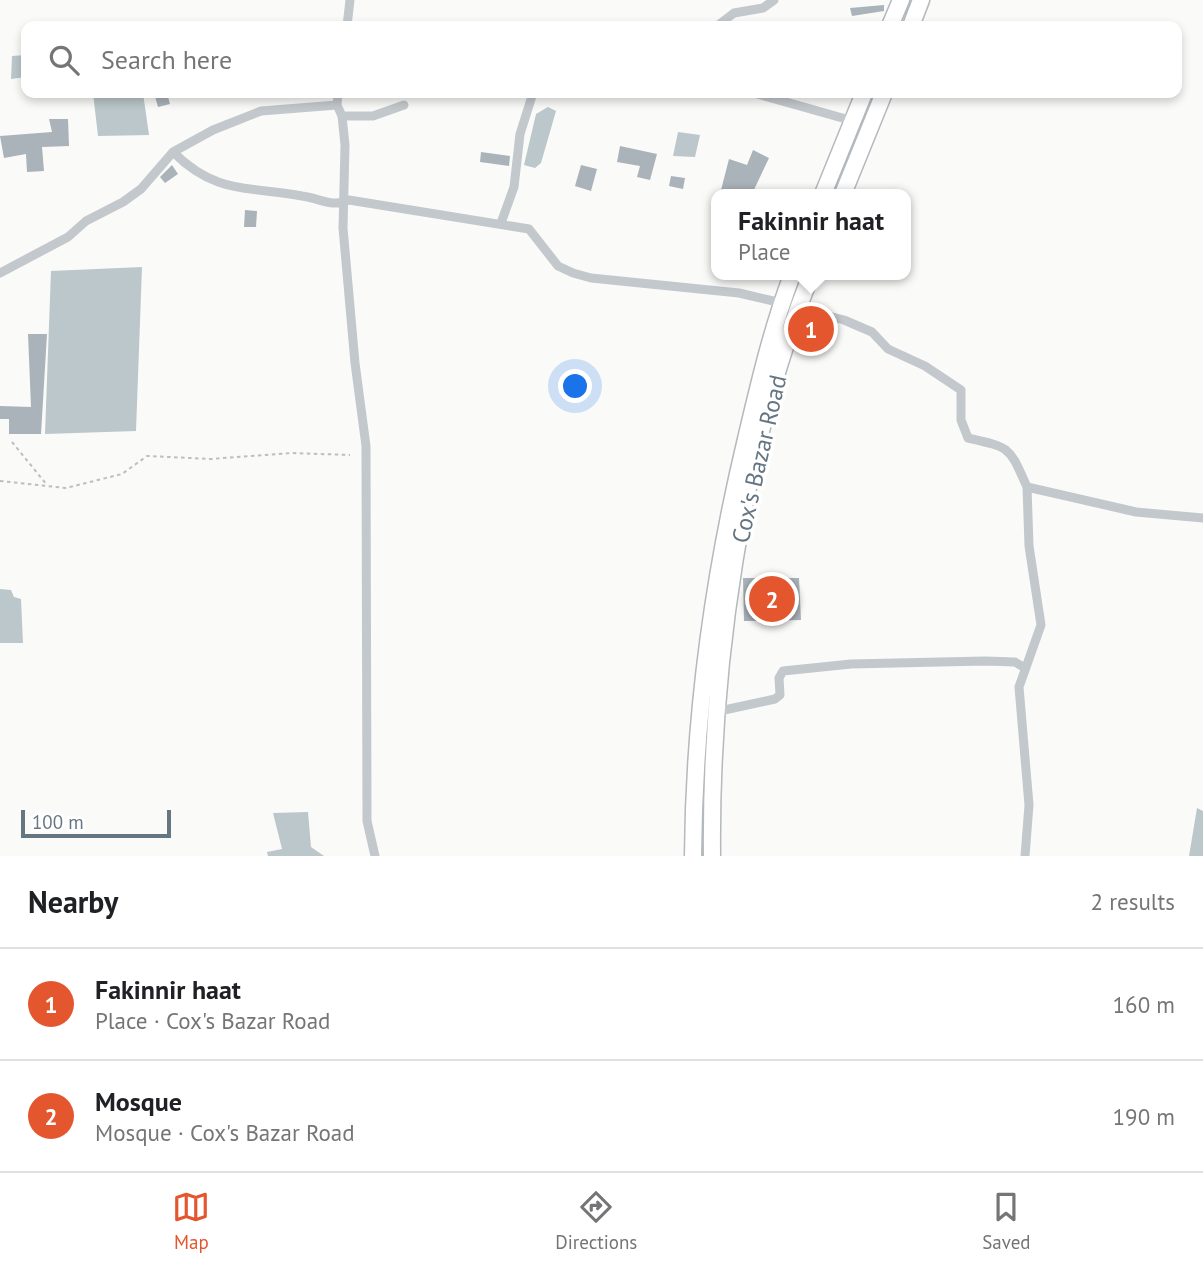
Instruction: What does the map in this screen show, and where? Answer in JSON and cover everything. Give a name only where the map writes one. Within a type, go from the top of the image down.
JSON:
[{"type":"highway","points":[[892,21],[901,0]]},
{"type":"highway","points":[[913,21],[921,0]]},
{"type":"highway","points":[[825,189],[862,98]]},
{"type":"highway","points":[[845,189],[882,98]]},
{"type":"highway","name":"Cox's Bazar Road","points":[[693,856],[724,535],[757,392],[790,280]]},
{"type":"highway","name":"Cox's Bazar Road","points":[[712,856],[706,712],[770,398],[809,280]]},
{"type":"street","points":[[348,21],[350,0]]},
{"type":"street","points":[[724,21],[734,13],[763,8],[774,0]]},
{"type":"street","points":[[338,98],[345,145],[342,203],[355,363],[366,446],[367,821],[375,856]]},
{"type":"street","points":[[501,223],[514,187],[520,134],[531,98]]},
{"type":"street","points":[[772,98],[853,121]]},
{"type":"street","points":[[342,117],[373,116],[404,105]]},
{"type":"street","points":[[0,273],[68,237],[86,221],[123,202],[141,188],[173,152],[213,130],[261,111],[337,106]]},
{"type":"street","points":[[173,152],[190,169],[234,189],[342,203],[349,200],[529,229],[558,267],[591,278],[739,293],[782,303]]},
{"type":"street","points":[[798,308],[844,320],[872,331],[888,349],[925,366],[961,390],[961,420],[968,438],[1010,452],[1019,464],[1027,487],[1029,546],[1041,625],[1019,687],[1029,805],[1026,856]]},
{"type":"street","points":[[1027,487],[1136,512],[1203,517]]},
{"type":"street","points":[[706,712],[775,699],[780,695],[779,678],[783,671],[850,664],[985,661],[1015,662],[1025,668]]},
{"type":"path","points":[[12,442],[47,486]]},
{"type":"path","points":[[0,481],[66,488],[122,474],[147,456],[211,460],[291,453],[350,455]]},
{"type":"shaded area","points":[[21,55],[21,78],[11,79],[12,56]]},
{"type":"shaded area","points":[[94,98],[144,98],[149,135],[98,136]]},
{"type":"shaded area","points":[[548,107],[556,111],[541,163],[535,168],[524,165],[536,114]]},
{"type":"shaded area","points":[[678,132],[700,135],[695,157],[673,156]]},
{"type":"shaded area","points":[[142,267],[136,431],[45,434],[51,271]]},
{"type":"shaded area","points":[[0,589],[11,590],[14,597],[21,599],[23,643],[0,643]]},
{"type":"shaded area","points":[[1197,808],[1203,811],[1203,856],[1189,856]]},
{"type":"shaded area","points":[[308,812],[311,847],[324,856],[268,856],[267,852],[282,849],[273,813]]},
{"type":"building","points":[[884,5],[884,11],[852,16],[850,8]]},
{"type":"building","points":[[155,98],[168,98],[170,104],[158,107]]},
{"type":"building","points":[[49,119],[68,119],[69,146],[42,147],[44,171],[27,172],[26,154],[4,158],[0,136],[52,132]]},
{"type":"building","points":[[620,146],[657,154],[650,180],[637,177],[640,166],[617,162]]},
{"type":"building","points":[[753,150],[769,158],[754,189],[721,189],[729,159],[747,165]]},
{"type":"building","points":[[481,152],[510,156],[509,166],[480,162]]},
{"type":"building","points":[[172,165],[178,174],[165,183],[160,177]]},
{"type":"building","points":[[581,165],[597,169],[591,191],[575,186]]},
{"type":"building","points":[[671,176],[685,178],[683,189],[669,186]]},
{"type":"building","points":[[245,210],[257,211],[256,227],[244,227]]},
{"type":"building","points":[[805,321],[822,325],[819,339],[801,334]]},
{"type":"building","points":[[28,334],[47,334],[41,434],[9,434],[9,419],[0,419],[0,406],[31,407]]},
{"type":"building","points":[[743,578],[799,578],[801,620],[744,621]]},
{"type":"place","name":"Fakinnir haat","points":[[811,329]]},
{"type":"place","name":"Mosque","points":[[772,599]]}]
